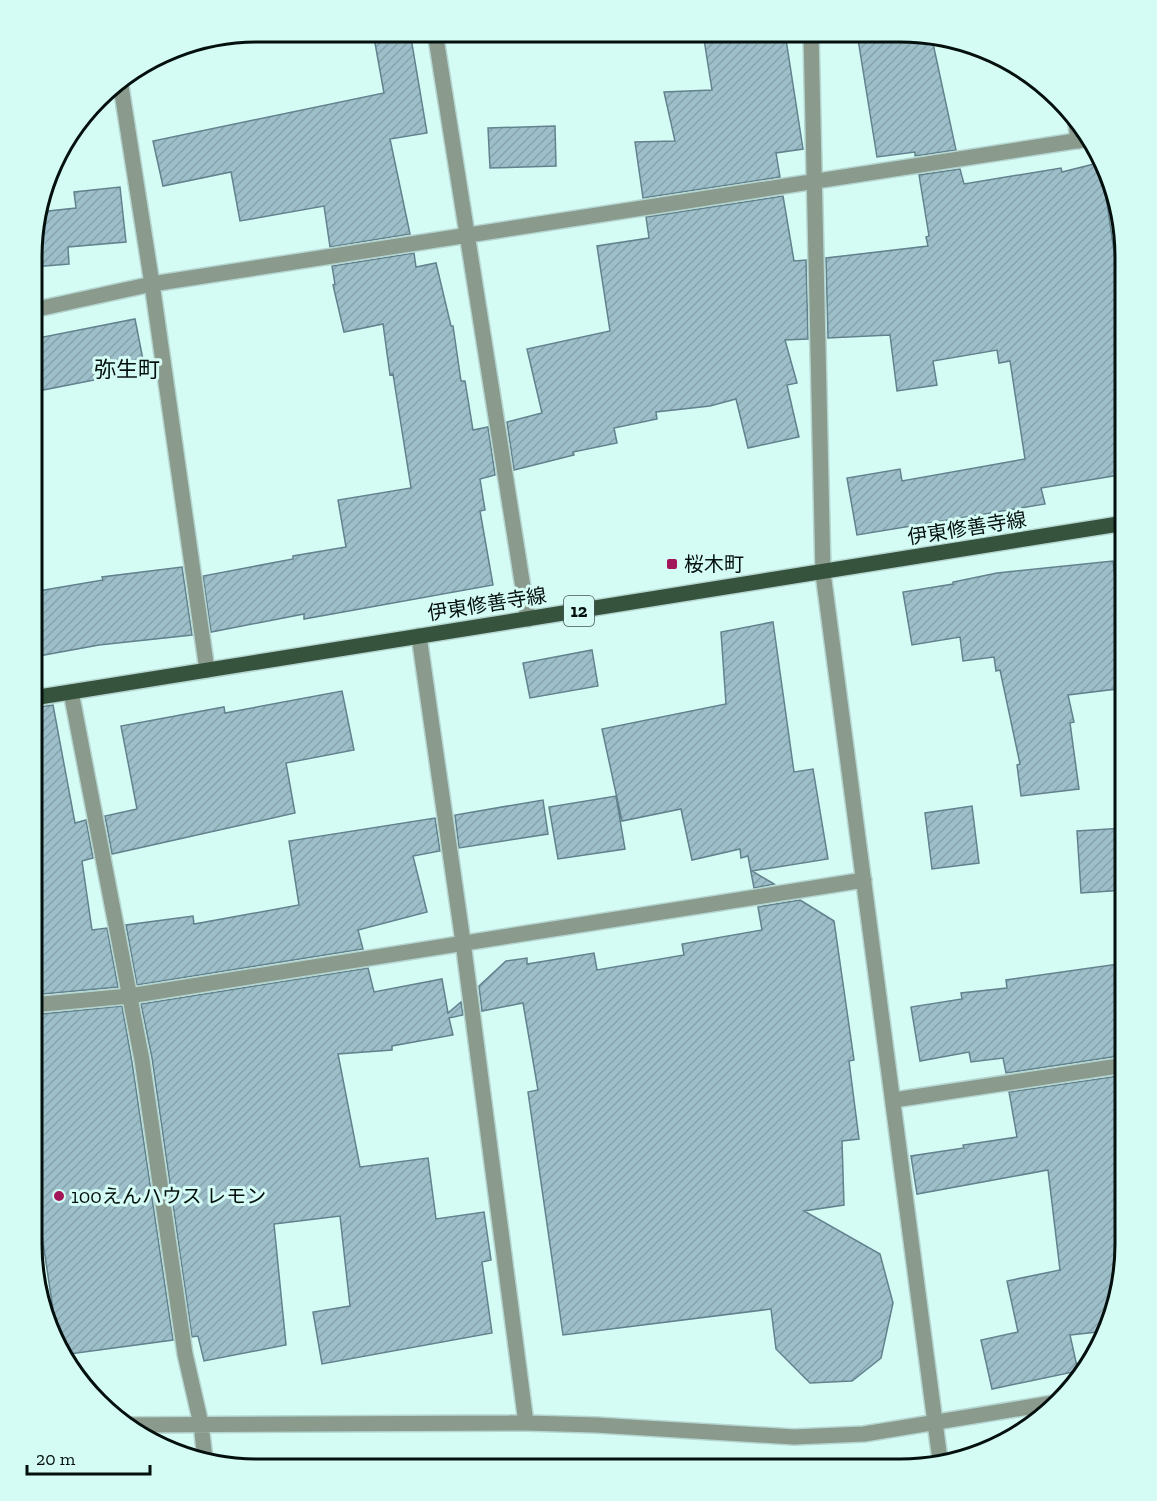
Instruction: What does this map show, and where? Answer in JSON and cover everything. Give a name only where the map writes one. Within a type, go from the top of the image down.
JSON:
[{"type":"main road","name":"伊東修善寺線","points":[[42,697],[823,573],[1115,524]]},
{"type":"street","points":[[437,42],[528,619]]},
{"type":"street","points":[[811,42],[823,573],[939,1455]]},
{"type":"street","points":[[121,90],[152,284],[207,670]]},
{"type":"street","points":[[42,307],[152,284],[1081,140]]},
{"type":"street","points":[[419,636],[463,942],[526,1424]]},
{"type":"street","points":[[71,692],[142,1060],[185,1354],[201,1424],[204,1453]]},
{"type":"street","points":[[42,1004],[129,996],[864,880]]},
{"type":"street","points":[[894,1100],[1115,1067]]},
{"type":"street","points":[[140,1425],[596,1425],[794,1437],[864,1434],[1044,1404]]},
{"type":"building","points":[[375,42],[412,42],[427,133],[390,139],[410,234],[330,247],[324,206],[240,221],[231,172],[163,186],[153,141],[384,93]]},
{"type":"building","points":[[704,42],[786,42],[803,149],[776,153],[780,177],[643,198],[635,142],[675,141],[664,92],[712,90]]},
{"type":"building","points":[[858,42],[914,42],[933,45],[956,150],[915,156],[915,152],[877,157]]},
{"type":"building","points":[[555,126],[556,166],[490,168],[488,128]]},
{"type":"building","points":[[1094,164],[1103,185],[1107,203],[1115,258],[1115,476],[1041,488],[1045,504],[857,535],[847,478],[900,469],[902,481],[1025,459],[1010,361],[999,363],[997,350],[933,361],[937,385],[897,391],[890,335],[828,338],[826,258],[928,246],[926,237],[929,236],[919,175],[960,169],[964,184],[1061,168],[1062,172]]},
{"type":"building","points":[[120,187],[126,242],[68,247],[69,264],[42,266],[42,243],[47,211],[76,208],[74,192]]},
{"type":"building","points":[[783,196],[794,261],[806,260],[808,339],[785,340],[797,383],[787,385],[799,437],[748,448],[736,399],[710,406],[656,412],[657,419],[614,428],[617,443],[573,452],[574,455],[514,470],[507,422],[542,413],[527,349],[610,331],[597,246],[649,238],[646,217]]},
{"type":"building","points":[[414,253],[416,267],[436,263],[451,326],[453,326],[461,381],[465,381],[473,430],[488,427],[495,475],[480,479],[485,510],[480,511],[493,585],[304,619],[304,614],[211,632],[203,576],[346,547],[338,500],[411,488],[383,324],[344,332],[333,285],[335,284],[332,266]]},
{"type":"building","points":[[135,319],[145,370],[42,390],[42,337]]},
{"type":"building","points":[[1113,561],[1115,689],[1068,695],[1074,722],[1070,723],[1079,789],[1021,796],[1017,765],[1020,764],[1000,670],[996,671],[994,657],[963,661],[960,637],[912,645],[903,592],[953,584],[953,582],[997,573]]},
{"type":"building","points":[[182,567],[192,635],[99,645],[42,655],[42,590],[103,580],[102,577]]},
{"type":"building","points":[[773,622],[794,772],[813,769],[828,859],[752,871],[774,884],[754,888],[748,856],[741,858],[740,849],[692,860],[681,809],[622,821],[602,729],[726,704],[721,632]]},
{"type":"building","points":[[592,650],[598,686],[530,698],[523,663]]},
{"type":"building","points":[[342,691],[354,750],[286,763],[295,813],[112,854],[105,816],[137,809],[121,726],[224,707],[225,713]]},
{"type":"building","points":[[53,705],[75,823],[86,820],[93,858],[82,861],[92,930],[107,928],[118,987],[42,994],[42,707]]},
{"type":"building","points":[[616,796],[625,849],[558,859],[549,807]]},
{"type":"building","points":[[543,800],[548,834],[459,848],[455,815]]},
{"type":"building","points":[[972,806],[979,863],[932,869],[925,813]]},
{"type":"building","points":[[435,818],[440,851],[413,856],[427,912],[358,930],[363,949],[137,985],[126,925],[193,916],[194,924],[299,905],[289,841]]},
{"type":"building","points":[[1115,829],[1115,891],[1081,893],[1077,831]]},
{"type":"building","points":[[800,900],[834,921],[854,1060],[849,1061],[859,1139],[842,1141],[844,1205],[804,1211],[880,1254],[893,1303],[881,1358],[852,1381],[810,1383],[776,1349],[771,1309],[563,1335],[528,1092],[538,1090],[523,1003],[482,1011],[479,986],[506,961],[527,958],[527,964],[594,953],[597,970],[684,955],[682,944],[762,930],[758,907]]},
{"type":"building","points":[[1115,964],[1115,1057],[1006,1073],[1003,1058],[971,1062],[969,1052],[920,1061],[911,1007],[962,999],[961,993],[1007,988],[1006,980]]},
{"type":"building","points":[[368,968],[374,992],[442,979],[448,1013],[461,1002],[463,1015],[449,1018],[453,1035],[392,1046],[392,1050],[338,1054],[360,1167],[428,1158],[436,1219],[484,1212],[491,1260],[482,1262],[492,1333],[322,1364],[313,1312],[350,1306],[340,1216],[274,1224],[286,1345],[204,1361],[198,1336],[192,1337],[152,1058],[141,1004]]},
{"type":"building","points":[[122,1006],[173,1340],[72,1354],[58,1327],[54,1315],[42,1235],[42,1014]]},
{"type":"building","points":[[1115,1076],[1115,1258],[1108,1300],[1096,1332],[1070,1335],[1077,1367],[1073,1372],[992,1389],[981,1340],[1018,1332],[1007,1281],[1060,1270],[1048,1170],[917,1194],[911,1156],[1017,1137],[1009,1092]]},
{"type":"place","name":"桜木町","points":[[672,564]]},
{"type":"place","name":"100えんハウス レモン","points":[[59,1196]]},
{"type":"district","name":"弥生町","points":[[127,369]]}]
